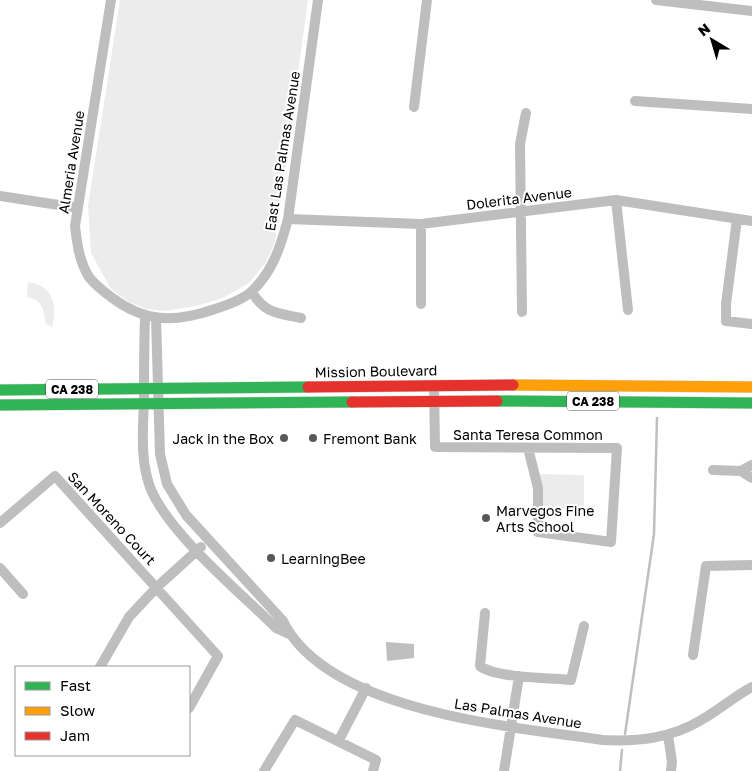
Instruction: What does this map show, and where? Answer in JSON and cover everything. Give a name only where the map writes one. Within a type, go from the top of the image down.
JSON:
[{"type":"main road","name":"Mission Boulevard","points":[[0,390],[434,385],[752,388]]},
{"type":"main road","name":"CA 238","points":[[0,405],[434,401],[752,403]]},
{"type":"street","name":"Almeria Avenue","points":[[112,0],[75,226],[78,250],[89,276],[97,287],[136,314],[156,318]]},
{"type":"street","name":"East Las Palmas Avenue","points":[[156,318],[205,312],[252,292],[268,272],[279,251],[288,220],[318,0]]},
{"type":"street","points":[[414,107],[427,0]]},
{"type":"street","points":[[656,0],[752,11]]},
{"type":"street","points":[[635,101],[752,109]]},
{"type":"street","points":[[522,312],[520,144],[526,113]]},
{"type":"street","points":[[0,196],[78,208]]},
{"type":"street","points":[[616,200],[628,310]]},
{"type":"street","name":"Dolerita Avenue","points":[[288,220],[421,224],[521,210],[616,200],[752,221]]},
{"type":"street","points":[[737,220],[726,304],[726,321],[752,324]]},
{"type":"street","points":[[421,224],[421,304]]},
{"type":"street","points":[[252,292],[260,305],[268,310],[301,318]]},
{"type":"street","points":[[144,388],[145,317]]},
{"type":"street","points":[[156,318],[159,404]]},
{"type":"street","points":[[434,385],[434,401]]},
{"type":"street","name":"Las Palmas Avenue","points":[[144,388],[142,420],[144,451],[150,486],[165,513],[197,551],[276,628],[289,634],[318,662],[366,688],[420,709],[451,717],[603,740],[646,740],[668,735],[704,718],[752,687]]},
{"type":"street","name":"Santa Teresa Common","points":[[434,401],[435,447],[617,448],[611,542],[538,532],[538,488],[528,448]]},
{"type":"street","name":"Las Palmas Avenue","points":[[159,404],[160,454],[167,484],[180,507],[283,621],[289,634]]},
{"type":"street","points":[[741,471],[752,465]]},
{"type":"street","points":[[713,470],[741,471],[752,478]]},
{"type":"street","name":"San Moreno Court","points":[[0,523],[55,476],[157,587]]},
{"type":"street","points":[[101,666],[129,617],[157,587],[208,540]]},
{"type":"street","points":[[693,654],[706,566],[752,566]]},
{"type":"street","points":[[0,568],[23,594]]},
{"type":"street","points":[[157,587],[218,656],[190,706]]},
{"type":"street","points":[[485,613],[480,666],[486,670],[519,676],[571,680],[584,626]]},
{"type":"street","points":[[504,771],[519,676]]},
{"type":"street","points":[[339,740],[366,688]]},
{"type":"street","points":[[264,771],[295,720],[339,740],[376,760],[373,771]]},
{"type":"street","points":[[668,735],[672,762],[671,771]]},
{"type":"shaded area","points":[[120,0],[308,0],[275,242],[266,262],[249,283],[223,298],[196,306],[164,311],[147,309],[129,302],[111,289],[91,253],[88,206]]},
{"type":"shaded area","points":[[28,282],[43,287],[52,297],[54,319],[52,327],[46,324],[40,304],[27,297]]},
{"type":"shaded area","points":[[535,474],[584,475],[584,511],[538,505]]},
{"type":"shaded area","points":[[386,642],[414,644],[414,658],[387,661]]},
{"type":"waterway","points":[[625,734],[654,534],[657,418]]},
{"type":"waterway","points":[[620,771],[622,750]]},
{"type":"traffic: fast","points":[[0,390],[308,387]]},
{"type":"traffic: fast","points":[[497,401],[752,403]]},
{"type":"traffic: fast","points":[[0,405],[352,402]]},
{"type":"traffic: slow","points":[[513,385],[752,387]]},
{"type":"traffic: jam","points":[[308,387],[513,385]]},
{"type":"traffic: jam","points":[[352,402],[497,401]]},
{"type":"place","name":"Jack in the Box","points":[[284,438]]},
{"type":"place","name":"Fremont Bank","points":[[313,438]]},
{"type":"place","name":"Marvegos Fine Arts School","points":[[486,518]]},
{"type":"place","name":"LearningBee","points":[[271,558]]}]
